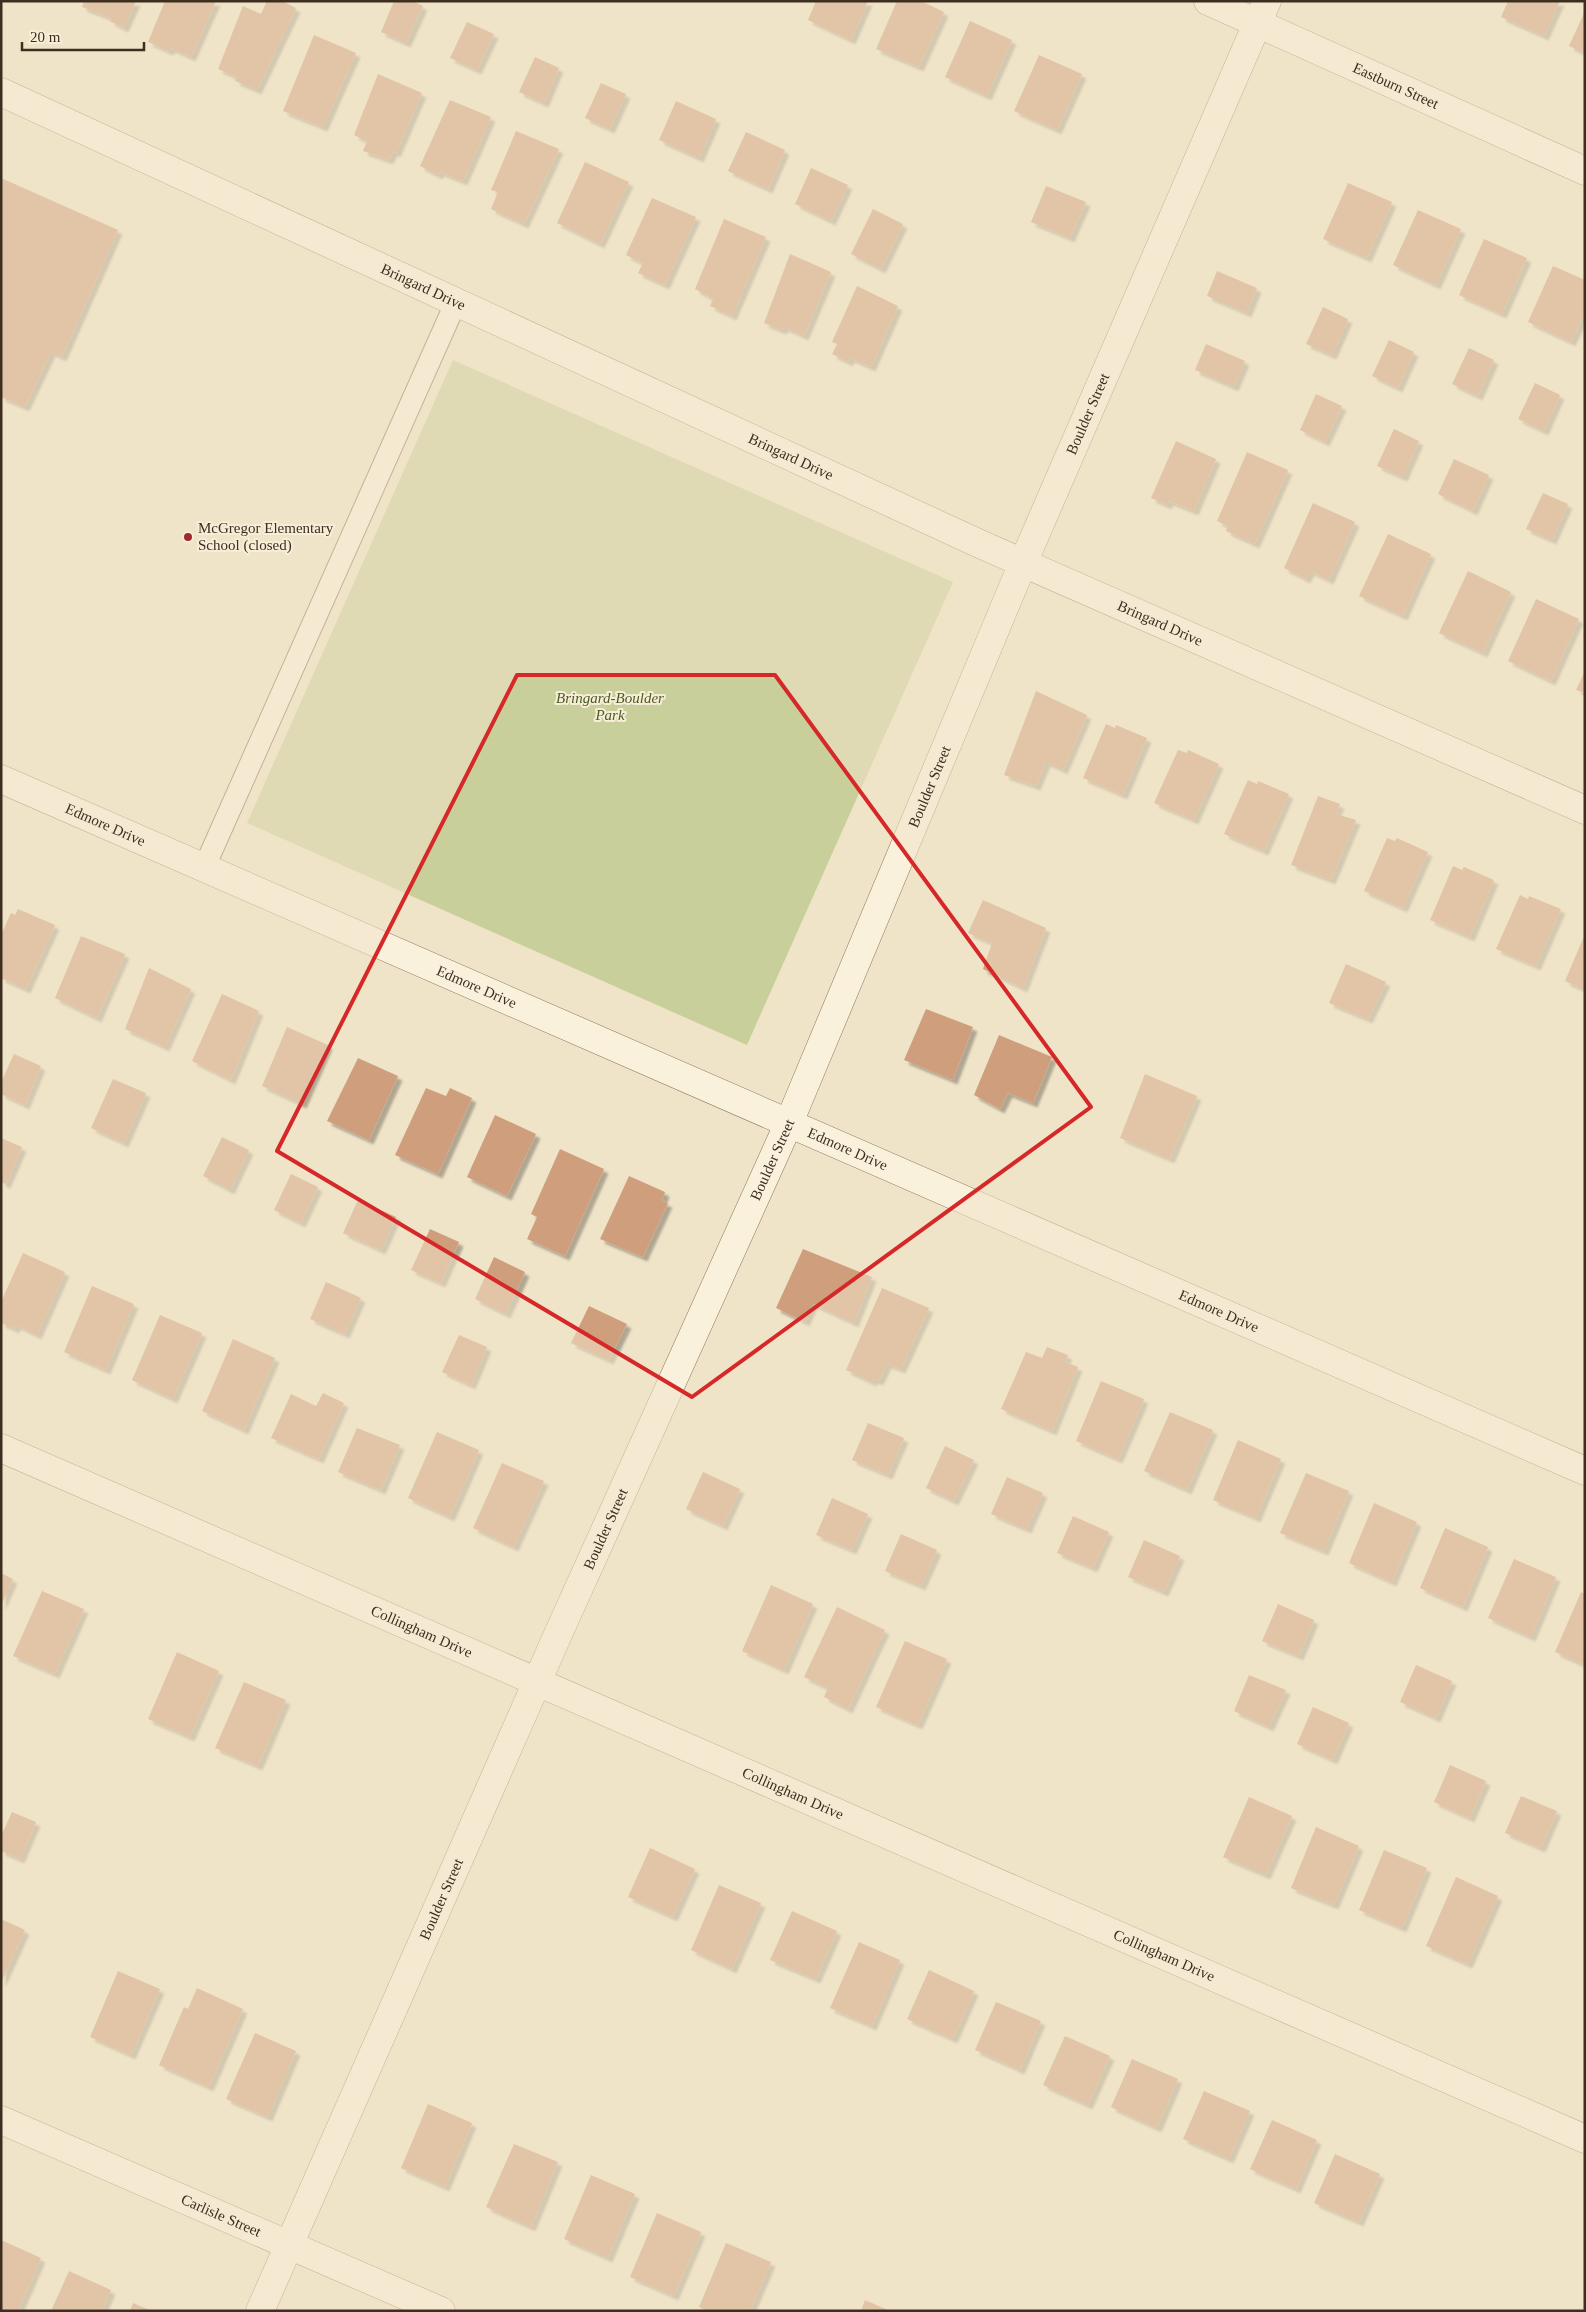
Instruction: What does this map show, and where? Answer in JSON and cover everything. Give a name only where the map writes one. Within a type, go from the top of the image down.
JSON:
[{"type":"street","name":"Eastburn Street","points":[[1208,1],[1262,12],[1585,171]]},
{"type":"street","name":"Boulder Street","points":[[260,2311],[537,1683],[788,1125],[1023,564],[1262,12]]},
{"type":"street","name":"Bringard Drive","points":[[1,92],[1023,564],[1585,810]]},
{"type":"street","name":"Edmore Drive","points":[[1,779],[788,1125],[1585,1471]]},
{"type":"street","name":"Collingham Drive","points":[[1,1448],[1585,2139]]},
{"type":"street","name":"Carlisle Street","points":[[1,2120],[441,2311]]},
{"type":"lane","points":[[204,868],[456,302]]},
{"type":"highlighted area","points":[[517,675],[775,675],[1091,1107],[692,1397],[277,1151]]},
{"type":"green space","name":"Bringard-Boulder Park","points":[[453,360],[953,582],[747,1045],[247,823]]},
{"type":"building","points":[[84,1],[136,1],[124,28],[110,21],[111,18],[82,7]]},
{"type":"building","points":[[165,1],[216,1],[191,57],[171,48],[169,51],[148,42]]},
{"type":"building","points":[[267,1],[282,1],[296,8],[257,90],[235,81],[237,77],[218,69],[243,6],[261,14]]},
{"type":"building","points":[[394,1],[413,1],[423,6],[406,43],[381,32]]},
{"type":"building","points":[[816,1],[868,1],[851,40],[808,20]]},
{"type":"building","points":[[897,1],[921,1],[944,12],[919,67],[876,49]]},
{"type":"building","points":[[1508,1],[1560,1],[1544,36],[1501,17]]},
{"type":"building","points":[[1585,11],[1585,53],[1569,46]]},
{"type":"building","points":[[970,21],[1012,40],[987,96],[945,77]]},
{"type":"building","points":[[467,22],[494,34],[477,70],[450,58]]},
{"type":"building","points":[[314,35],[356,53],[323,127],[283,111]]},
{"type":"building","points":[[1039,55],[1082,74],[1057,130],[1014,111]]},
{"type":"building","points":[[535,57],[559,68],[544,103],[519,92]]},
{"type":"building","points":[[378,74],[422,93],[396,153],[393,151],[389,160],[363,151],[367,141],[354,135]]},
{"type":"building","points":[[601,83],[626,94],[610,129],[585,118]]},
{"type":"building","points":[[450,100],[491,117],[463,181],[440,172],[438,175],[420,166]]},
{"type":"building","points":[[676,101],[716,119],[699,158],[659,140]]},
{"type":"building","points":[[516,131],[559,149],[524,224],[491,209],[498,192],[491,190]]},
{"type":"building","points":[[746,132],[785,150],[768,189],[728,171]]},
{"type":"building","points":[[585,162],[629,182],[600,244],[557,223]]},
{"type":"building","points":[[811,168],[848,185],[831,221],[795,204]]},
{"type":"building","points":[[1,178],[118,230],[62,357],[51,352],[25,407],[1,397]]},
{"type":"building","points":[[1348,183],[1392,202],[1367,258],[1323,239]]},
{"type":"building","points":[[1046,186],[1086,202],[1070,238],[1031,222]]},
{"type":"building","points":[[652,198],[696,217],[665,285],[638,273],[643,263],[626,255]]},
{"type":"building","points":[[873,209],[903,224],[881,269],[851,254]]},
{"type":"building","points":[[1418,210],[1461,229],[1436,285],[1393,265]]},
{"type":"building","points":[[724,219],[766,237],[732,316],[710,306],[713,299],[695,289]]},
{"type":"building","points":[[1484,239],[1527,258],[1502,314],[1459,295]]},
{"type":"building","points":[[790,254],[831,272],[804,336],[784,327],[782,330],[764,323]]},
{"type":"building","points":[[1553,266],[1585,280],[1585,312],[1571,342],[1528,322]]},
{"type":"building","points":[[1217,271],[1257,288],[1247,313],[1207,296]]},
{"type":"building","points":[[857,286],[898,306],[871,367],[850,358],[848,362],[832,354],[837,344],[832,342]]},
{"type":"building","points":[[1323,307],[1348,319],[1332,355],[1306,344]]},
{"type":"building","points":[[1389,340],[1414,352],[1398,388],[1372,376]]},
{"type":"building","points":[[1206,344],[1245,361],[1234,387],[1195,370]]},
{"type":"building","points":[[1469,348],[1494,360],[1478,396],[1452,384]]},
{"type":"building","points":[[1535,383],[1560,395],[1544,431],[1518,419]]},
{"type":"building","points":[[1316,394],[1342,406],[1325,442],[1300,430]]},
{"type":"building","points":[[1394,429],[1419,441],[1403,477],[1377,466]]},
{"type":"building","points":[[1176,441],[1216,459],[1194,511],[1169,501],[1167,505],[1151,498]]},
{"type":"building","points":[[1247,452],[1288,470],[1255,544],[1226,531],[1228,526],[1217,521]]},
{"type":"building","points":[[1454,459],[1489,475],[1473,511],[1438,494]]},
{"type":"building","points":[[1543,493],[1568,504],[1552,540],[1526,529]]},
{"type":"building","points":[[1313,503],[1355,522],[1329,580],[1310,571],[1306,579],[1284,568]]},
{"type":"building","points":[[1388,534],[1431,554],[1403,616],[1359,596]]},
{"type":"building","points":[[1468,571],[1511,592],[1483,653],[1439,633]]},
{"type":"building","points":[[1536,599],[1579,619],[1551,681],[1508,661]]},
{"type":"building","points":[[1585,671],[1585,693],[1576,690]]},
{"type":"building","points":[[1036,691],[1087,715],[1063,770],[1046,762],[1036,786],[1004,775]]},
{"type":"building","points":[[1106,724],[1115,728],[1116,725],[1147,738],[1123,795],[1083,778]]},
{"type":"building","points":[[1178,750],[1187,753],[1188,750],[1219,764],[1194,820],[1154,803]]},
{"type":"building","points":[[1248,780],[1257,784],[1258,781],[1289,794],[1264,851],[1224,834]]},
{"type":"building","points":[[1318,796],[1340,804],[1336,814],[1356,820],[1331,880],[1291,865]]},
{"type":"building","points":[[1387,838],[1395,841],[1397,838],[1428,852],[1403,908],[1364,891]]},
{"type":"building","points":[[1453,866],[1462,870],[1464,867],[1494,880],[1470,937],[1430,920]]},
{"type":"building","points":[[1520,895],[1528,899],[1529,896],[1561,909],[1536,966],[1496,949]]},
{"type":"building","points":[[983,900],[1046,928],[1023,988],[983,969],[992,943],[968,933]]},
{"type":"building","points":[[18,909],[55,925],[26,989],[1,978],[1,935],[11,913],[15,915]]},
{"type":"building","points":[[1585,934],[1585,990],[1565,981]]},
{"type":"building","points":[[81,936],[125,954],[97,1018],[55,998]]},
{"type":"building","points":[[1346,964],[1386,982],[1368,1019],[1329,1003]]},
{"type":"building","points":[[149,968],[191,989],[165,1047],[125,1029]]},
{"type":"building","points":[[222,994],[259,1011],[231,1080],[192,1061]]},
{"type":"building","points":[[926,1009],[973,1027],[953,1080],[904,1060]]},
{"type":"building","points":[[287,1027],[328,1045],[302,1104],[262,1086]]},
{"type":"building","points":[[999,1035],[1052,1057],[1033,1103],[1008,1093],[1000,1109],[974,1095]]},
{"type":"building","points":[[14,1054],[41,1066],[25,1105],[1,1094],[1,1082]]},
{"type":"building","points":[[358,1058],[398,1076],[369,1140],[327,1121]]},
{"type":"building","points":[[1145,1074],[1197,1096],[1170,1159],[1120,1138]]},
{"type":"building","points":[[113,1079],[146,1093],[124,1143],[91,1128]]},
{"type":"building","points":[[426,1088],[446,1096],[450,1088],[472,1098],[438,1174],[395,1155]]},
{"type":"building","points":[[495,1115],[536,1134],[507,1196],[467,1177]]},
{"type":"building","points":[[222,1137],[249,1150],[230,1190],[203,1176]]},
{"type":"building","points":[[1,1138],[22,1147],[6,1184],[1,1182]]},
{"type":"building","points":[[560,1149],[604,1169],[565,1256],[527,1239],[537,1217],[531,1214]]},
{"type":"building","points":[[291,1174],[318,1187],[301,1223],[274,1210]]},
{"type":"building","points":[[629,1176],[665,1192],[662,1201],[668,1203],[643,1257],[600,1239]]},
{"type":"building","points":[[358,1200],[396,1217],[381,1250],[343,1233]]},
{"type":"building","points":[[430,1229],[459,1242],[441,1283],[411,1270]]},
{"type":"building","points":[[803,1249],[872,1277],[854,1323],[813,1304],[805,1322],[776,1308]]},
{"type":"building","points":[[23,1253],[65,1272],[37,1335],[16,1325],[15,1329],[1,1323],[1,1302]]},
{"type":"building","points":[[494,1257],[525,1272],[506,1314],[475,1299]]},
{"type":"building","points":[[326,1282],[361,1298],[345,1334],[310,1319]]},
{"type":"building","points":[[92,1286],[134,1304],[106,1370],[64,1352]]},
{"type":"building","points":[[882,1288],[929,1308],[901,1369],[887,1364],[879,1381],[873,1379],[872,1382],[846,1370]]},
{"type":"building","points":[[589,1306],[627,1324],[609,1360],[571,1343]]},
{"type":"building","points":[[160,1315],[202,1333],[173,1399],[132,1380]]},
{"type":"building","points":[[459,1335],[487,1347],[471,1385],[442,1372]]},
{"type":"building","points":[[233,1339],[275,1358],[244,1430],[202,1411]]},
{"type":"building","points":[[1047,1347],[1068,1355],[1065,1362],[1078,1367],[1052,1431],[1001,1409],[1026,1352],[1042,1358]]},
{"type":"building","points":[[1101,1381],[1144,1399],[1118,1459],[1076,1441]]},
{"type":"building","points":[[323,1393],[344,1403],[319,1459],[271,1438],[291,1394],[316,1406]]},
{"type":"building","points":[[1170,1412],[1213,1430],[1187,1490],[1144,1471]]},
{"type":"building","points":[[868,1423],[904,1438],[888,1475],[852,1460]]},
{"type":"building","points":[[357,1428],[400,1445],[381,1490],[338,1472]]},
{"type":"building","points":[[437,1432],[479,1450],[450,1517],[408,1498]]},
{"type":"building","points":[[1238,1440],[1281,1459],[1256,1518],[1213,1500]]},
{"type":"building","points":[[945,1446],[974,1460],[954,1501],[926,1488]]},
{"type":"building","points":[[502,1463],[544,1481],[514,1547],[473,1528]]},
{"type":"building","points":[[703,1472],[740,1489],[723,1526],[686,1509]]},
{"type":"building","points":[[1306,1473],[1349,1491],[1324,1551],[1280,1533]]},
{"type":"building","points":[[1007,1477],[1043,1493],[1027,1529],[991,1514]]},
{"type":"building","points":[[832,1498],[868,1514],[852,1550],[816,1535]]},
{"type":"building","points":[[1374,1503],[1417,1522],[1392,1582],[1349,1563]]},
{"type":"building","points":[[1073,1516],[1109,1532],[1093,1568],[1057,1553]]},
{"type":"building","points":[[1445,1528],[1488,1547],[1463,1607],[1420,1588]]},
{"type":"building","points":[[901,1534],[937,1550],[921,1586],[885,1571]]},
{"type":"building","points":[[1144,1540],[1180,1556],[1164,1592],[1128,1577]]},
{"type":"building","points":[[1514,1559],[1556,1577],[1531,1637],[1488,1618]]},
{"type":"building","points":[[1,1573],[13,1579],[1,1606]]},
{"type":"building","points":[[771,1585],[813,1604],[784,1670],[742,1651]]},
{"type":"building","points":[[42,1591],[84,1609],[55,1674],[13,1656]]},
{"type":"building","points":[[1581,1592],[1585,1594],[1585,1665],[1555,1652]]},
{"type":"building","points":[[1278,1604],[1314,1620],[1299,1656],[1262,1641]]},
{"type":"building","points":[[837,1607],[885,1630],[848,1709],[824,1697],[828,1688],[804,1677]]},
{"type":"building","points":[[905,1641],[947,1659],[918,1725],[876,1707]]},
{"type":"building","points":[[177,1652],[219,1671],[190,1737],[148,1719]]},
{"type":"building","points":[[1416,1665],[1452,1681],[1436,1718],[1400,1702]]},
{"type":"building","points":[[1249,1675],[1286,1690],[1269,1727],[1234,1711]]},
{"type":"building","points":[[244,1682],[286,1700],[258,1766],[215,1748]]},
{"type":"building","points":[[1313,1707],[1349,1723],[1333,1760],[1297,1744]]},
{"type":"building","points":[[1450,1765],[1486,1781],[1470,1818],[1434,1802]]},
{"type":"building","points":[[1521,1796],[1557,1811],[1541,1848],[1505,1833]]},
{"type":"building","points":[[1249,1797],[1292,1816],[1266,1875],[1223,1857]]},
{"type":"building","points":[[12,1812],[36,1822],[20,1859],[1,1851],[1,1836]]},
{"type":"building","points":[[1316,1827],[1359,1846],[1334,1905],[1291,1888]]},
{"type":"building","points":[[650,1848],[695,1869],[673,1917],[628,1897]]},
{"type":"building","points":[[1384,1850],[1427,1868],[1402,1928],[1359,1910]]},
{"type":"building","points":[[1456,1877],[1498,1896],[1468,1964],[1426,1946]]},
{"type":"building","points":[[719,1885],[761,1903],[732,1969],[691,1950]]},
{"type":"building","points":[[792,1911],[837,1931],[816,1979],[770,1960]]},
{"type":"building","points":[[1,1919],[25,1930],[1,1983]]},
{"type":"building","points":[[859,1942],[900,1960],[872,2026],[830,2008]]},
{"type":"building","points":[[929,1970],[974,1991],[953,2039],[907,2019]]},
{"type":"building","points":[[118,1971],[160,1989],[131,2055],[90,2037]]},
{"type":"building","points":[[197,1988],[243,2009],[209,2087],[159,2065],[184,2007],[188,2009]]},
{"type":"building","points":[[996,2002],[1041,2021],[1020,2070],[975,2050]]},
{"type":"building","points":[[255,2033],[296,2051],[268,2117],[226,2099]]},
{"type":"building","points":[[1065,2036],[1110,2056],[1088,2105],[1043,2085]]},
{"type":"building","points":[[1132,2059],[1178,2079],[1157,2128],[1111,2107]]},
{"type":"building","points":[[1204,2091],[1250,2111],[1229,2159],[1183,2139]]},
{"type":"building","points":[[428,2104],[472,2123],[445,2187],[401,2168]]},
{"type":"building","points":[[1272,2120],[1317,2140],[1296,2189],[1250,2169]]},
{"type":"building","points":[[514,2144],[558,2162],[531,2227],[486,2207]]},
{"type":"building","points":[[1335,2154],[1380,2174],[1359,2222],[1314,2203]]},
{"type":"building","points":[[591,2175],[635,2194],[608,2258],[564,2239]]},
{"type":"building","points":[[657,2213],[701,2232],[674,2296],[630,2277]]},
{"type":"building","points":[[1,2240],[41,2258],[18,2311],[1,2311]]},
{"type":"building","points":[[726,2243],[771,2262],[750,2311],[707,2311],[699,2307]]},
{"type":"building","points":[[69,2271],[111,2290],[102,2311],[51,2311]]},
{"type":"building","points":[[865,2300],[890,2311],[861,2311]]},
{"type":"building","points":[[133,2303],[152,2311],[130,2311]]},
{"type":"place","name":"McGregor Elementary School (closed)","points":[[188,537]]}]
